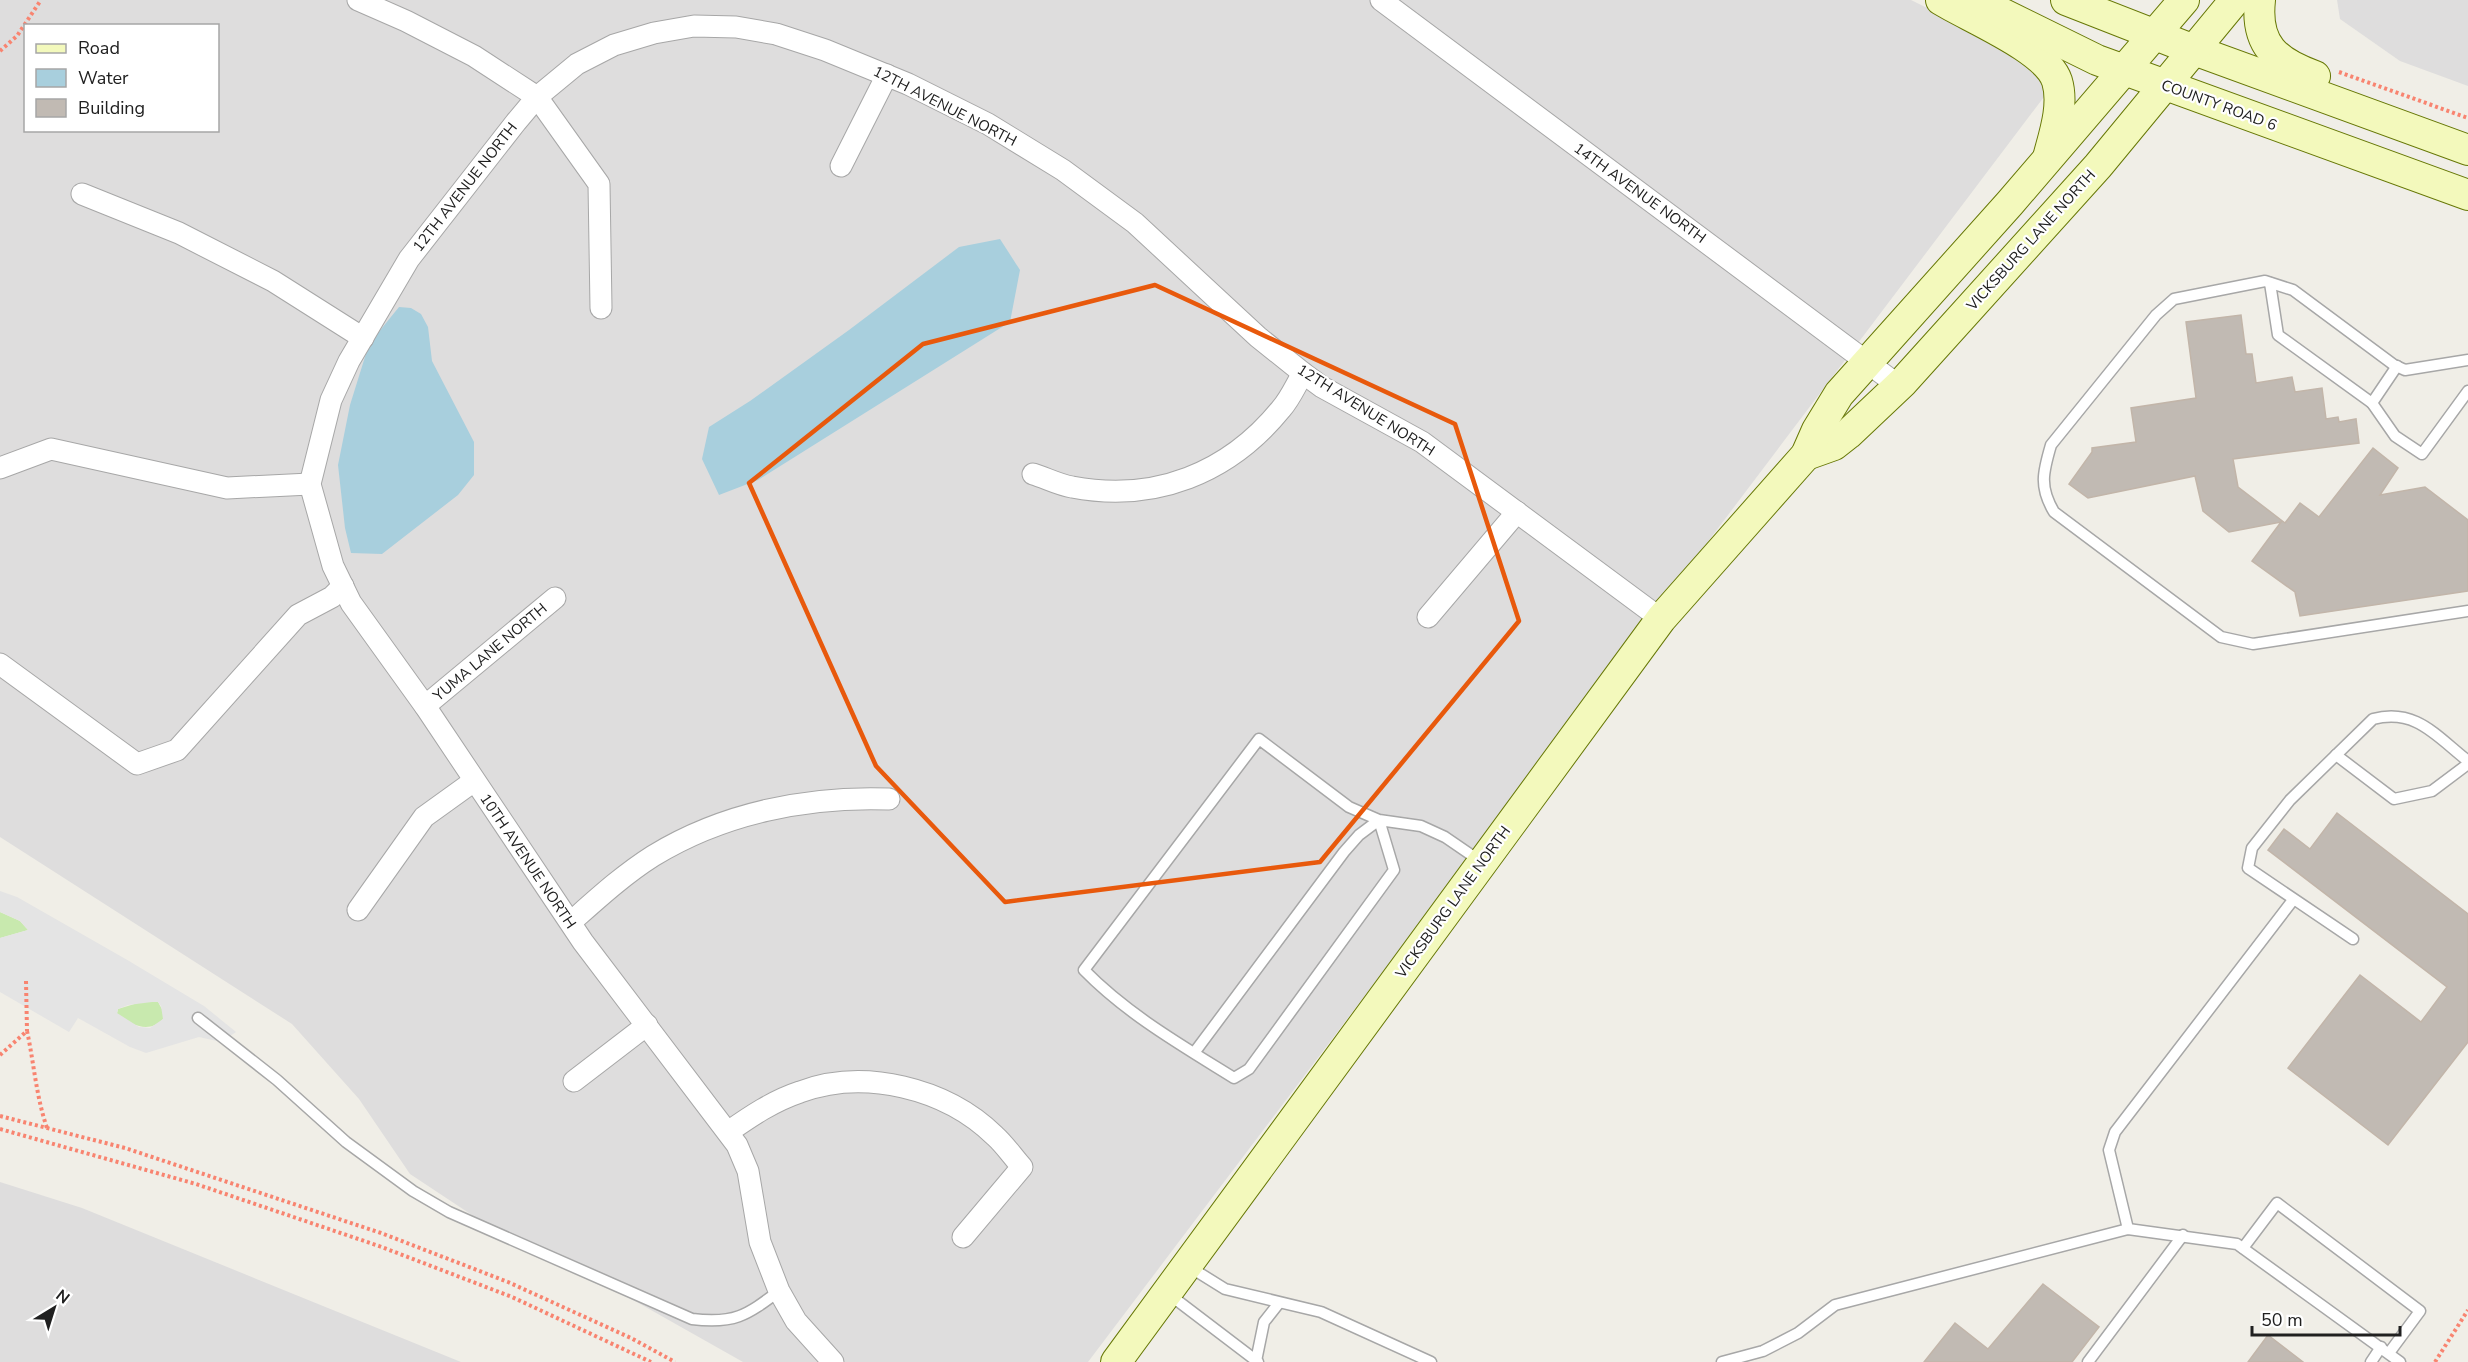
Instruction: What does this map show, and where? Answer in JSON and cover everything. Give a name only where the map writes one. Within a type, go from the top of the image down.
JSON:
[{"type":"main road","points":[[1941,0],[2030,49],[2045,61],[2053,72],[2057,81],[2060,106],[2048,159]]},
{"type":"main road","name":"COUNTY ROAD 6","points":[[1975,0],[2068,46],[2125,70],[2468,195]]},
{"type":"main road","points":[[2066,0],[2155,36],[2468,150]]},
{"type":"main road","name":"VICKSBURG LANE NORTH","points":[[1116,1362],[1661,620],[1806,455],[1829,408],[2184,0]]},
{"type":"main road","name":"VICKSBURG LANE NORTH","points":[[1806,455],[1834,445],[1899,386],[2098,166],[2235,0]]},
{"type":"main road","points":[[2260,0],[2262,34],[2268,48],[2280,60],[2294,69],[2443,124],[2468,143]]},
{"type":"street","points":[[357,0],[406,21],[474,56],[537,98],[599,184],[601,308]]},
{"type":"street","name":"14TH AVENUE NORTH","points":[[1381,0],[1899,386]]},
{"type":"street","name":"12TH AVENUE NORTH","points":[[363,338],[409,259],[537,98],[577,64],[614,45],[654,33],[694,26],[736,27],[776,34],[825,50],[887,75],[988,124],[1063,170],[1135,223],[1258,337],[1303,374],[1322,387],[1422,442],[1661,620]]},
{"type":"street","points":[[841,166],[887,75]]},
{"type":"street","points":[[82,194],[179,233],[263,276],[363,338]]},
{"type":"street","name":"10TH AVENUE NORTH","points":[[363,338],[331,400],[310,484],[333,566],[351,603],[425,706],[571,922],[728,1132],[748,1171],[760,1242],[779,1291],[796,1321],[833,1362]]},
{"type":"street","points":[[1033,474],[1071,487],[1110,492],[1149,489],[1189,478],[1225,461],[1255,437],[1283,407],[1303,374]]},
{"type":"street","points":[[0,468],[51,449],[227,488],[310,484]]},
{"type":"street","points":[[1428,617],[1517,512]]},
{"type":"street","points":[[0,664],[137,764],[177,750],[298,615],[332,597],[343,586]]},
{"type":"street","name":"YUMA LANE NORTH","points":[[425,706],[555,598]]},
{"type":"street","points":[[358,910],[423,817],[474,781]]},
{"type":"street","points":[[571,922],[610,887],[652,856],[699,832],[749,814],[801,803],[853,798],[890,799]]},
{"type":"street","points":[[574,1081],[647,1026]]},
{"type":"street","points":[[728,1132],[763,1108],[801,1091],[842,1083],[883,1083],[923,1092],[961,1110],[994,1135],[1022,1167],[963,1237]]},
{"type":"lane","points":[[2468,360],[2405,370],[2293,290],[2265,281],[2174,299],[2156,315],[2051,445],[2043,471],[2045,496],[2055,512],[2221,637],[2253,644],[2468,611]]},
{"type":"lane","points":[[2270,283],[2278,335],[2373,404],[2395,436],[2422,454],[2468,391]]},
{"type":"lane","points":[[2373,404],[2397,366]]},
{"type":"lane","points":[[2336,755],[2394,799],[2432,791],[2468,762],[2414,719],[2389,715],[2373,719],[2336,755],[2290,800],[2252,848],[2248,867],[2353,939]]},
{"type":"lane","points":[[1379,820],[1394,870],[1249,1069],[1234,1078],[1158,1031],[1114,998],[1084,970],[1259,739],[1349,807],[1379,820],[1421,826],[1445,837],[1482,863]]},
{"type":"lane","points":[[1194,1053],[1344,852],[1359,835],[1379,820]]},
{"type":"lane","points":[[2128,1229],[2109,1150],[2115,1132],[2293,900]]},
{"type":"lane","points":[[198,1018],[277,1080],[346,1142],[388,1175],[449,1212],[692,1319],[715,1322],[737,1318],[753,1311],[779,1291]]},
{"type":"lane","points":[[2243,1248],[2277,1203],[2420,1311],[2371,1362]]},
{"type":"lane","points":[[1722,1362],[1763,1351],[1798,1333],[1835,1305],[2128,1229],[2237,1244],[2400,1362]]},
{"type":"lane","points":[[2088,1362],[2183,1235]]},
{"type":"lane","points":[[1187,1265],[1225,1289],[1321,1312],[1431,1362]]},
{"type":"lane","points":[[1167,1293],[1257,1361],[1264,1322],[1279,1303]]},
{"type":"path","points":[[25,24],[41,0]]},
{"type":"path","points":[[0,51],[17,36],[24,26]]},
{"type":"path","points":[[2332,69],[2468,118]]},
{"type":"path","points":[[26,981],[27,1031],[39,1105],[47,1128]]},
{"type":"path","points":[[0,1055],[27,1031]]},
{"type":"path","points":[[0,1116],[125,1148],[381,1233],[508,1282],[631,1338],[675,1362]]},
{"type":"path","points":[[0,1129],[196,1184],[379,1246],[512,1297],[651,1362]]},
{"type":"path","points":[[2435,1362],[2468,1310]]},
{"type":"highlighted area","points":[[1155,285],[1455,424],[1519,621],[1320,862],[1005,902],[876,766],[749,483],[923,344]]},
{"type":"shaded area","points":[[0,0],[1911,0],[1990,39],[2059,77],[1088,1362],[743,1362],[619,1292],[511,1241],[410,1174],[359,1099],[292,1024],[0,837]]},
{"type":"shaded area","points":[[2337,0],[2468,0],[2468,86],[2400,61],[2340,19]]},
{"type":"shaded area","points":[[0,891],[17,897],[204,1006],[236,1032],[221,1042],[199,1037],[146,1053],[130,1047],[78,1018],[69,1032],[0,992],[0,938],[28,930],[20,921],[0,912]],"holes":[[[158,1002],[163,1019],[150,1028],[139,1027],[117,1013],[118,1009],[128,1005]]]},
{"type":"shaded area","points":[[0,1182],[82,1208],[461,1362],[0,1362]]},
{"type":"green space","points":[[0,912],[20,921],[28,930],[0,938]]},
{"type":"green space","points":[[141,1002],[158,1002],[164,1013],[163,1019],[158,1024],[140,1026],[128,1022],[117,1014],[118,1009]]},
{"type":"water","points":[[1000,239],[1020,270],[1010,322],[758,480],[719,495],[702,459],[709,427],[750,401],[849,330],[959,247]]},
{"type":"water","points":[[399,307],[411,308],[421,314],[428,327],[432,361],[474,442],[474,475],[458,495],[382,554],[351,553],[345,528],[338,465],[350,405],[369,344]]},
{"type":"building","points":[[2241,315],[2246,354],[2252,354],[2256,383],[2292,377],[2295,392],[2322,388],[2326,419],[2338,417],[2339,422],[2356,419],[2359,443],[2233,459],[2238,487],[2285,523],[2300,503],[2319,517],[2373,448],[2398,468],[2380,495],[2425,487],[2468,520],[2468,591],[2300,616],[2295,592],[2252,561],[2281,522],[2229,532],[2203,511],[2195,476],[2088,498],[2069,484],[2092,452],[2092,448],[2136,442],[2131,408],[2196,398],[2186,322]]},
{"type":"building","points":[[2337,813],[2468,914],[2468,1042],[2388,1145],[2288,1068],[2360,975],[2421,1022],[2447,987],[2268,850],[2284,829],[2310,849]]},
{"type":"building","points":[[2043,1284],[2099,1327],[2072,1362],[1924,1362],[1955,1323],[1988,1349]]},
{"type":"building","points":[[2268,1335],[2303,1362],[2248,1362]]}]
